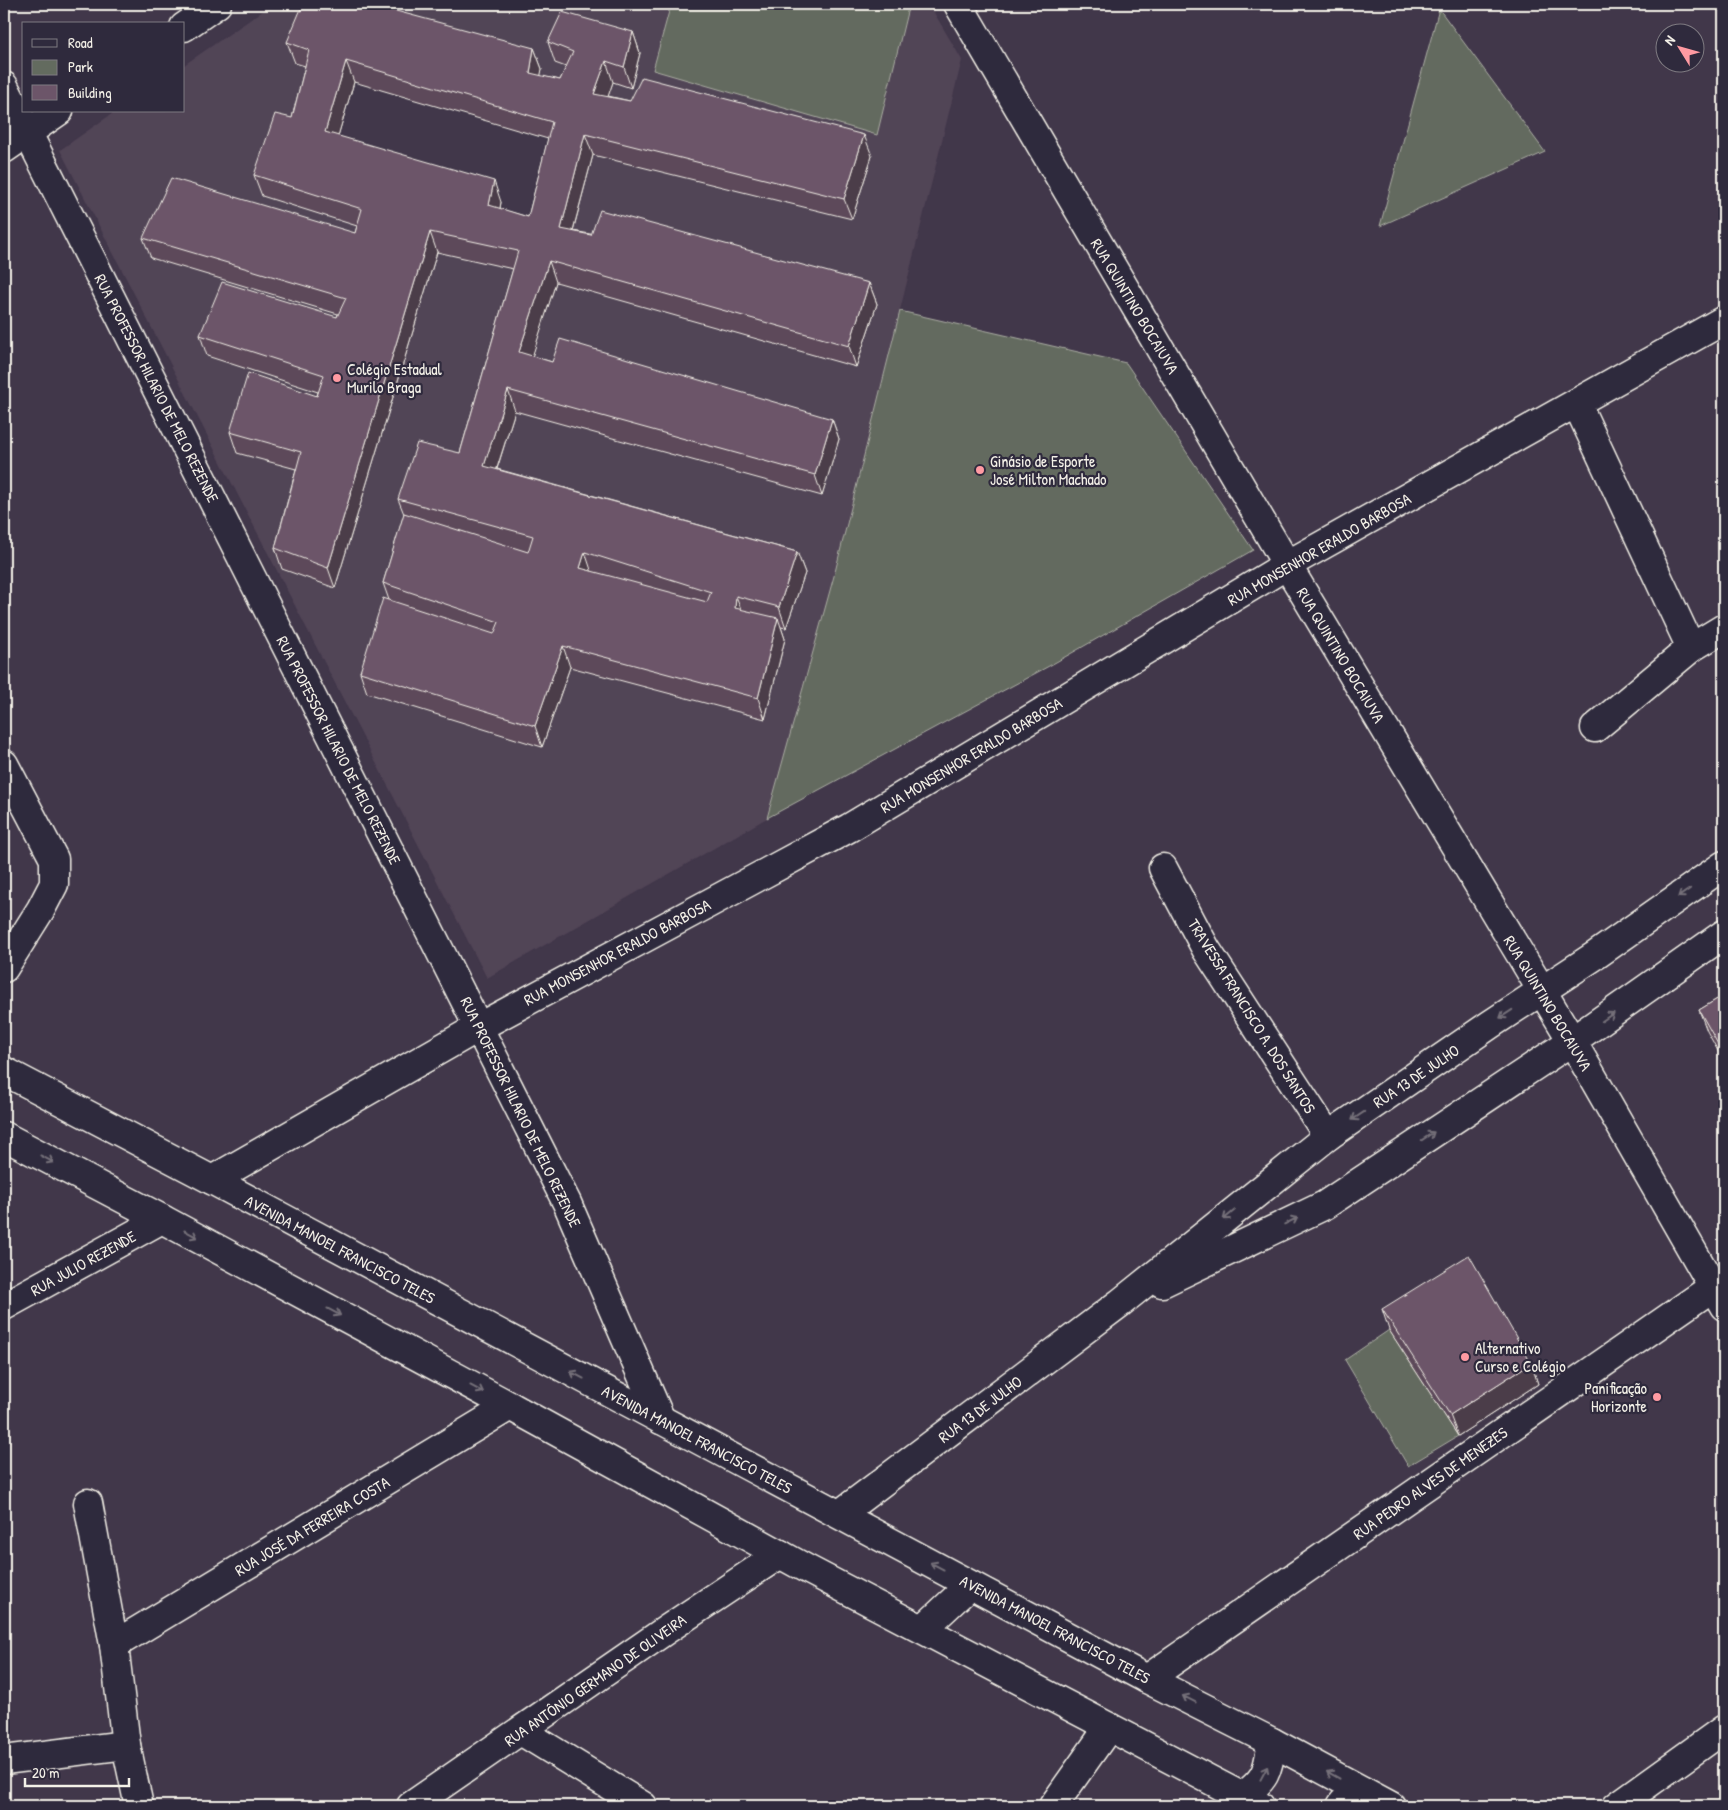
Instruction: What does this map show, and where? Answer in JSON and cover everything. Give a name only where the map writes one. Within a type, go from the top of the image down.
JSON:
[{"type":"street","points":[[185,25],[218,4]]},
{"type":"street","name":"RUA QUINTINO BOCAIUVA","points":[[958,4],[1287,565],[1542,990],[1719,1297]]},
{"type":"street","name":"RUA PROFESSOR HILARIO DE MELO REZENDE","points":[[4,86],[568,1203],[661,1420]]},
{"type":"street","points":[[4,149],[57,112]]},
{"type":"street","name":"RUA MONSENHOR ERALDO BARBOSA","points":[[212,1180],[479,1026],[849,828],[1287,565],[1724,320]]},
{"type":"street","points":[[1577,404],[1691,648]]},
{"type":"street","points":[[1595,728],[1691,648],[1724,628]]},
{"type":"street","points":[[4,764],[54,859],[54,884],[42,910],[4,968]]},
{"type":"street","name":"RUA 13 DE JULHO","points":[[840,1514],[1120,1303],[1328,1136],[1596,955],[1724,865]]},
{"type":"street","name":"TRAVESSA FRANCISCO A. DOS SANTOS","points":[[1163,868],[1206,949],[1328,1136]]},
{"type":"street","name":"RUA 13 DE JULHO","points":[[1120,1303],[1325,1205],[1572,1041],[1724,934]]},
{"type":"street","name":"AVENIDA MANOEL FRANCISCO TELES","points":[[4,1071],[840,1514],[970,1585],[1391,1806]]},
{"type":"street","points":[[4,1136],[510,1406],[780,1554],[1251,1802],[1256,1786],[1267,1772],[1272,1742]]},
{"type":"street","name":"RUA JULIO REZENDE","points":[[4,1306],[162,1219]]},
{"type":"street","name":"RUA PEDRO ALVES DE MENEZES","points":[[1148,1679],[1719,1297]]},
{"type":"street","name":"RUA JOSÉ DA FERREIRA COSTA","points":[[114,1645],[510,1406]]},
{"type":"street","points":[[88,1503],[114,1645],[126,1746],[139,1806]]},
{"type":"street","name":"RUA ANTÔNIO GERMANO DE OLIVEIRA","points":[[411,1806],[666,1630],[780,1554]]},
{"type":"street","points":[[923,1629],[970,1585]]},
{"type":"street","points":[[1053,1806],[1109,1727]]},
{"type":"street","points":[[1617,1806],[1724,1729]]},
{"type":"street","points":[[522,1731],[643,1806]]},
{"type":"street","points":[[4,1760],[126,1746]]},
{"type":"street","points":[[1341,1806],[1363,1791]]},
{"type":"shaded area","points":[[273,4],[671,4],[653,70],[877,135],[909,4],[929,4],[962,60],[834,576],[767,818],[487,978],[60,150],[115,112],[185,112],[185,64]],"holes":[[[295,62],[541,69],[537,94],[580,72],[556,63],[613,82],[602,114],[871,156],[852,219],[593,155],[568,249],[856,366],[556,282],[527,373],[839,440],[822,496],[515,411],[491,487],[570,667],[542,747],[467,473],[525,271],[437,252],[335,588],[308,472],[238,453],[332,396],[207,355],[353,319],[370,230],[299,139],[316,71]]]},
{"type":"green space","points":[[671,4],[909,4],[877,135],[653,70]]},
{"type":"green space","points":[[1439,9],[1545,152],[1380,226]]},
{"type":"green space","points":[[900,311],[1126,363],[1253,550],[1049,666],[767,818],[834,576]]},
{"type":"green space","points":[[1389,1330],[1458,1436],[1408,1466],[1345,1360]]},
{"type":"building","name":"Colégio Estadual Murilo Braga","points":[[303,4],[370,4],[534,48],[530,73],[560,80],[573,52],[548,42],[562,12],[633,32],[624,67],[606,61],[594,94],[630,101],[642,77],[864,135],[844,199],[585,134],[561,229],[591,235],[600,210],[869,283],[849,346],[549,261],[519,352],[552,362],[560,339],[832,419],[815,475],[508,390],[484,466],[797,552],[779,607],[736,596],[735,608],[778,618],[758,698],[563,646],[535,726],[360,672],[383,598],[494,634],[499,622],[383,583],[404,513],[528,552],[533,536],[398,499],[417,443],[460,453],[518,251],[430,232],[328,568],[275,548],[301,452],[230,432],[248,373],[317,396],[324,375],[200,335],[222,282],[337,317],[346,298],[143,238],[171,178],[355,233],[362,209],[254,175],[275,114],[292,118],[309,50],[287,42]],"holes":[[[346,61],[552,122],[528,217],[489,205],[494,181],[325,132]],[[585,552],[711,592],[707,602],[580,568]]]},
{"type":"building","points":[[1724,995],[1724,1055],[1699,1010]]},
{"type":"building","name":"Alternativo Curso e Colégio","points":[[1469,1255],[1531,1363],[1450,1415],[1382,1309]]},
{"type":"place","name":"Colégio Estadual Murilo Braga","points":[[337,378]]},
{"type":"place","name":"Ginásio de Esporte José Milton Machado","points":[[980,470]]},
{"type":"place","name":"Alternativo Curso e Colégio","points":[[1465,1357]]},
{"type":"place","name":"Panificação Horizonte","points":[[1657,1397]]}]
